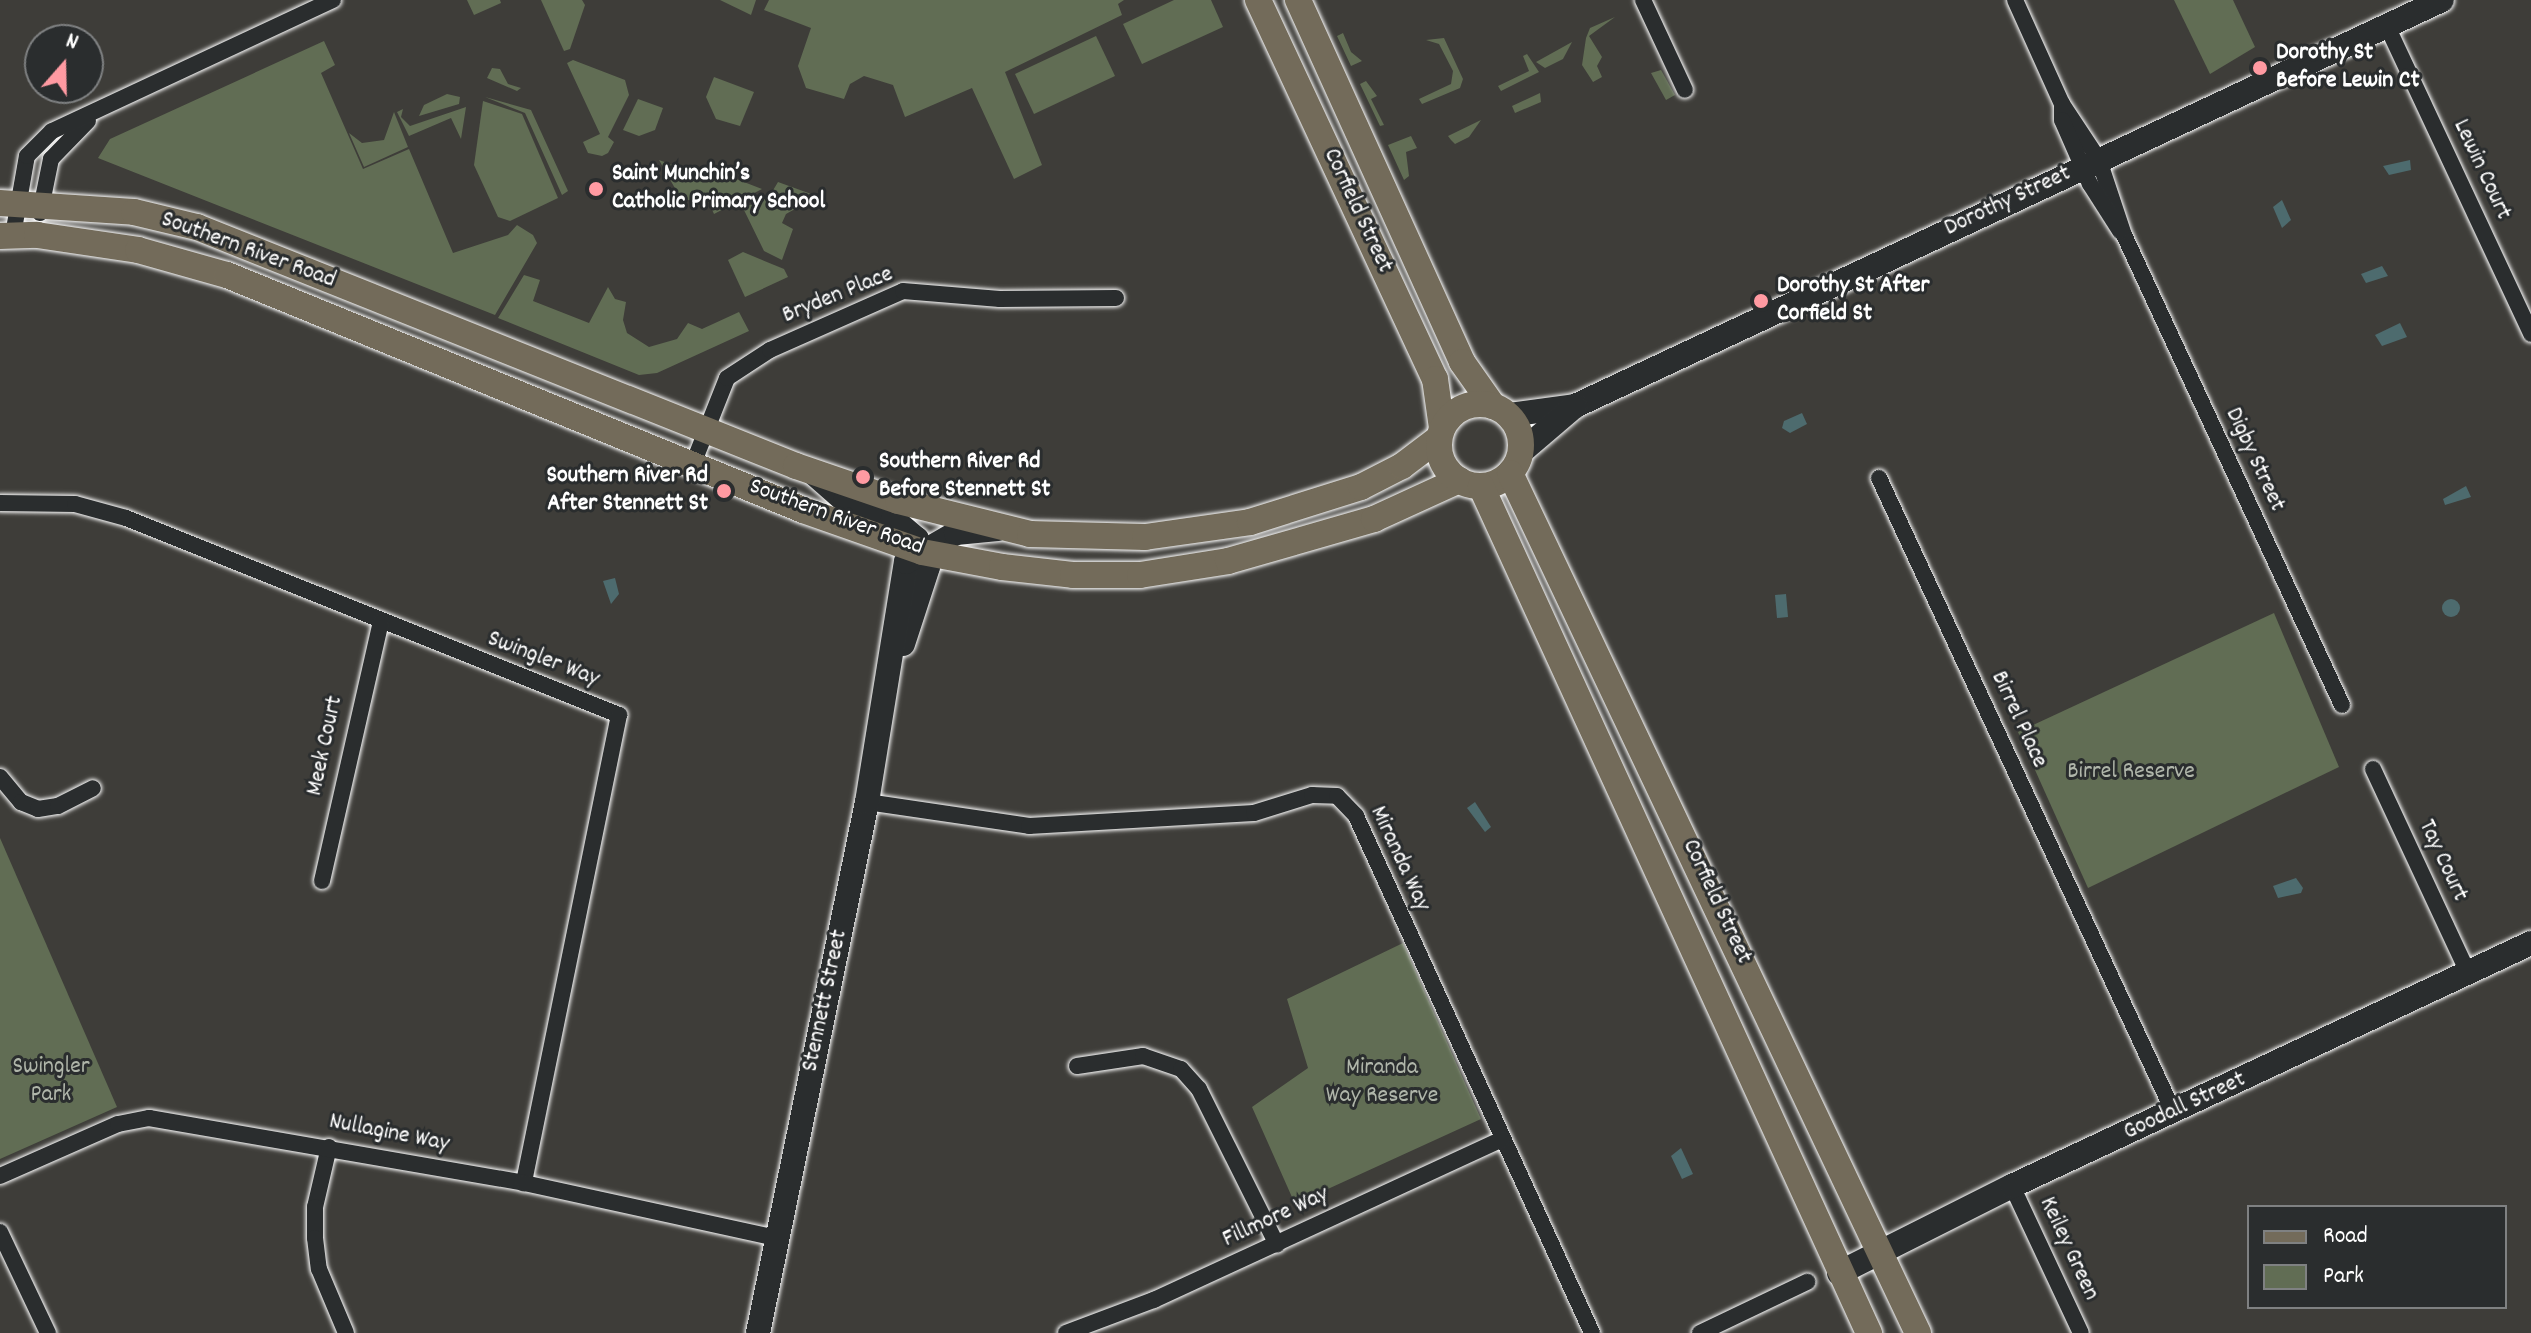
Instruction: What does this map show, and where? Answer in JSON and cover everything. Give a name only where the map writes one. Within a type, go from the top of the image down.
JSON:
[{"type":"main road","name":"Corfield Street","points":[[1258,0],[1435,379],[1441,433]]},
{"type":"main road","name":"Corfield Street","points":[[1298,0],[1462,362],[1501,410]]},
{"type":"main road","name":"Southern River Road","points":[[20,202],[134,212],[197,227],[810,471],[999,528],[1102,539],[1250,522],[1361,487],[1402,466],[1441,433]]},
{"type":"main road","name":"Southern River Road","points":[[17,235],[138,250],[227,275],[693,464],[922,552],[1073,575],[1140,575],[1228,561],[1374,519],[1470,483]]},
{"type":"main road","points":[[1458,410],[1501,410],[1521,438],[1515,463],[1470,483],[1442,462],[1441,433],[1458,410]]},
{"type":"main road","name":"Corfield Street","points":[[1515,463],[1918,1333]]},
{"type":"main road","name":"Corfield Street","points":[[1470,483],[1869,1333]]},
{"type":"street","points":[[17,235],[20,202],[33,146],[52,131],[333,0]]},
{"type":"street","points":[[1643,0],[1685,90]]},
{"type":"street","name":"Digby Street","points":[[2015,0],[2062,104],[2062,120],[2091,164],[2342,705]]},
{"type":"street","name":"Dorothy Street","points":[[1515,463],[1575,406],[2442,0]]},
{"type":"street","name":"Lewin Court","points":[[2387,26],[2531,334]]},
{"type":"street","points":[[17,235],[20,202],[58,147],[105,107]]},
{"type":"street","name":"Bryden Place","points":[[693,464],[727,378],[747,361],[903,291],[1000,299],[1116,298]]},
{"type":"street","name":"Dorothy Street","points":[[1501,410],[1575,406]]},
{"type":"street","points":[[810,471],[845,501],[911,530],[922,552],[956,533],[999,528]]},
{"type":"street","name":"Birrel Place","points":[[1879,478],[2174,1113]]},
{"type":"street","name":"Swingler Way","points":[[0,503],[75,504],[126,518],[619,715],[524,1183]]},
{"type":"street","name":"Stennett Street","points":[[758,1333],[892,668],[926,581],[928,567],[922,552]]},
{"type":"street","name":"Meek Court","points":[[322,881],[381,622]]},
{"type":"street","name":"Tay Court","points":[[2373,769],[2468,973]]},
{"type":"street","points":[[0,777],[21,802],[38,809],[58,806],[93,788]]},
{"type":"street","name":"Miranda Way","points":[[867,802],[1029,826],[1254,813],[1312,795],[1337,796],[1356,816],[1592,1333]]},
{"type":"street","name":"Goodall Street","points":[[1839,1273],[2012,1186],[2174,1113],[2531,943]]},
{"type":"street","points":[[1077,1066],[1143,1056],[1181,1069],[1199,1089],[1277,1245]]},
{"type":"street","name":"Nullagine Way","points":[[0,1176],[118,1124],[149,1118],[524,1183],[777,1238]]},
{"type":"street","name":"Fillmore Way","points":[[1066,1333],[1277,1245],[1502,1139]]},
{"type":"street","points":[[329,1147],[315,1207],[315,1238],[319,1269],[346,1333]]},
{"type":"street","name":"Keiley Green","points":[[2012,1186],[2081,1333]]},
{"type":"street","points":[[0,1232],[48,1333]]},
{"type":"street","points":[[1700,1333],[1807,1282]]},
{"type":"green space","points":[[467,0],[500,0],[501,3],[474,15]]},
{"type":"green space","points":[[541,0],[582,0],[585,5],[570,49],[564,51]]},
{"type":"green space","points":[[720,0],[756,0],[751,15]]},
{"type":"green space","points":[[769,0],[1124,0],[1118,4],[1122,15],[1005,72],[1042,165],[1014,179],[972,88],[905,117],[893,85],[864,76],[850,84],[844,99],[806,88],[798,66],[811,28],[764,10]]},
{"type":"green space","points":[[1174,0],[1211,0],[1223,27],[1142,64],[1123,24]]},
{"type":"green space","points":[[2174,0],[2233,0],[2255,47],[2210,74]]},
{"type":"green space","points":[[1615,17],[1589,36],[1602,57],[1597,66],[1602,77],[1593,82],[1582,65],[1586,38],[1590,28]]},
{"type":"green space","points":[[1343,33],[1351,52],[1362,61],[1351,66],[1337,36]]},
{"type":"green space","points":[[1096,36],[1115,76],[1034,114],[1015,74]]},
{"type":"green space","points":[[1444,38],[1463,79],[1460,88],[1422,104],[1419,99],[1451,84],[1453,71],[1439,44],[1426,40]]},
{"type":"green space","points":[[324,41],[335,65],[321,73],[363,169],[409,149],[453,253],[508,235],[517,225],[533,235],[537,243],[495,315],[98,158],[110,139]]},
{"type":"green space","points":[[1572,42],[1563,59],[1545,68],[1536,62]]},
{"type":"green space","points":[[1527,54],[1539,72],[1501,91],[1498,86],[1529,71],[1523,56]]},
{"type":"green space","points":[[573,60],[625,80],[629,95],[608,137],[614,142],[608,153],[602,156],[588,153],[583,142],[600,134],[567,63]]},
{"type":"green space","points":[[492,68],[500,69],[508,84],[521,88],[517,91],[487,78]]},
{"type":"green space","points":[[1661,70],[1675,95],[1666,100],[1651,73]]},
{"type":"green space","points":[[714,77],[754,92],[740,126],[716,119],[706,97]]},
{"type":"green space","points":[[1366,81],[1377,96],[1371,99],[1384,125],[1380,126],[1360,84]]},
{"type":"green space","points":[[1540,93],[1541,102],[1515,113],[1512,106]]},
{"type":"green space","points":[[447,94],[460,97],[459,104],[419,116],[424,105]]},
{"type":"green space","points":[[485,97],[531,110],[568,191],[562,195],[525,113]]},
{"type":"green space","points":[[638,99],[663,108],[655,130],[639,136],[623,130]]},
{"type":"green space","points":[[483,101],[522,114],[558,198],[510,221],[498,217],[474,165]]},
{"type":"green space","points":[[466,107],[461,139],[451,118],[409,136],[397,112],[403,109],[401,117],[410,126]]},
{"type":"green space","points":[[394,112],[408,147],[364,167],[349,133],[362,143],[384,140]]},
{"type":"green space","points":[[1481,120],[1469,137],[1455,144],[1448,136]]},
{"type":"green space","points":[[1411,136],[1417,148],[1406,152],[1409,176],[1404,180],[1388,145]]},
{"type":"green space","points":[[659,160],[721,182],[731,177],[762,189],[714,214],[709,203],[681,199]]},
{"type":"green space","points":[[778,182],[825,199],[811,200],[786,214],[782,223],[793,229],[782,260],[764,251],[743,208],[769,197]]},
{"type":"green space","points":[[743,252],[784,269],[788,277],[745,297],[728,260]]},
{"type":"green space","points":[[524,275],[540,280],[533,301],[589,323],[608,287],[615,299],[626,302],[623,320],[627,333],[649,347],[677,339],[688,323],[702,329],[739,312],[749,331],[657,373],[639,375],[498,318]]},
{"type":"green space","name":"Birrel Reserve","points":[[2274,613],[2339,767],[2088,888],[2018,732]]},
{"type":"green space","name":"Swingler Park","points":[[0,838],[117,1107],[0,1159]]},
{"type":"green space","name":"Miranda Way Reserve","points":[[1403,943],[1481,1119],[1295,1204],[1252,1107],[1308,1068],[1287,999]]},
{"type":"water","points":[[2410,160],[2411,170],[2389,175],[2383,166]]},
{"type":"water","points":[[2282,200],[2291,220],[2282,228],[2273,207]]},
{"type":"water","points":[[2382,266],[2388,276],[2366,283],[2361,274]]},
{"type":"water","points":[[2400,323],[2407,337],[2382,346],[2375,335]]},
{"type":"water","points":[[1802,413],[1807,424],[1790,433],[1782,428],[1784,421]]},
{"type":"water","points":[[2466,486],[2471,497],[2445,505],[2443,499]]},
{"type":"water","points":[[615,578],[619,594],[611,604],[603,581]]},
{"type":"water","points":[[1786,594],[1788,617],[1777,618],[1775,595]]},
{"type":"water","points":[[2447,599],[2455,599],[2460,608],[2458,615],[2447,617],[2442,612],[2442,604]]},
{"type":"water","points":[[1475,802],[1491,827],[1485,832],[1467,808]]},
{"type":"water","points":[[2296,878],[2303,888],[2301,893],[2278,898],[2273,886]]},
{"type":"water","points":[[1681,1148],[1693,1174],[1682,1179],[1671,1156]]},
{"type":"place","name":"Dorothy St Before Lewin Ct","points":[[2260,68]]},
{"type":"place","name":"Saint Munchin’s Catholic Primary School","points":[[596,189]]},
{"type":"place","name":"Dorothy St After Corfield St","points":[[1761,301]]},
{"type":"place","name":"Southern River Rd Before Stennett St","points":[[863,477]]},
{"type":"place","name":"Southern River Rd After Stennett St","points":[[724,491]]}]
